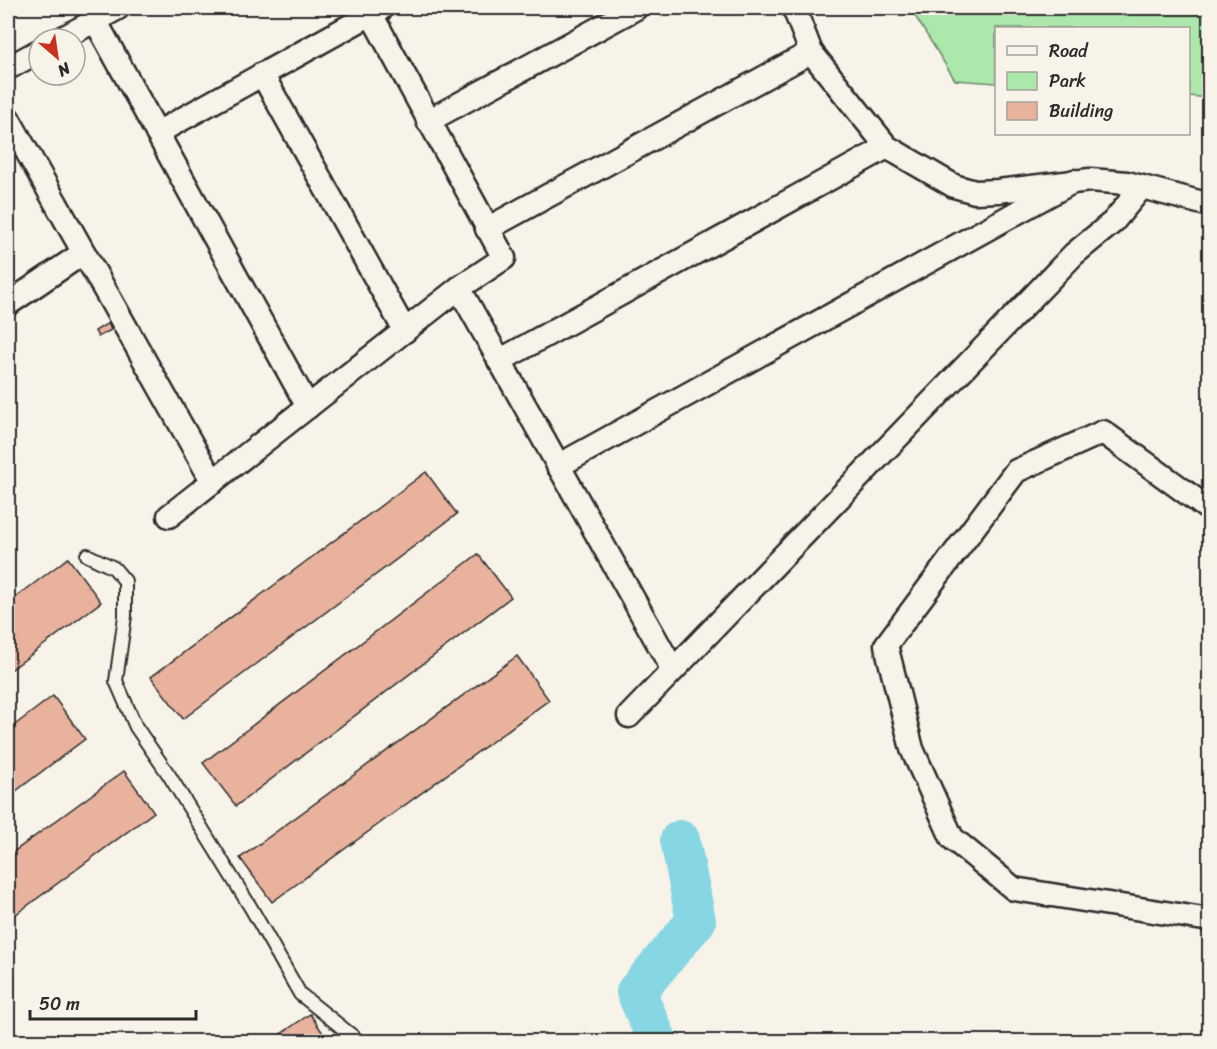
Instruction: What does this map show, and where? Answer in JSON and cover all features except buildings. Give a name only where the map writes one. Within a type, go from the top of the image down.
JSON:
[{"type":"street","points":[[82,27],[118,8]]},
{"type":"street","points":[[428,121],[636,8]]},
{"type":"street","points":[[794,8],[811,52],[887,147],[954,186],[975,192],[1074,181],[1118,182],[1209,205]]},
{"type":"street","points":[[157,133],[376,11],[428,121],[504,258],[459,288],[169,516]]},
{"type":"street","points":[[95,20],[308,407]]},
{"type":"street","points":[[487,230],[811,52]]},
{"type":"street","points":[[8,68],[27,58]]},
{"type":"street","points":[[262,74],[405,331]]},
{"type":"street","points":[[8,118],[213,482]]},
{"type":"street","points":[[499,361],[887,147]]},
{"type":"street","points":[[558,466],[1074,181]]},
{"type":"street","points":[[629,716],[1074,254],[1113,222],[1142,187]]},
{"type":"street","points":[[8,304],[83,253]]},
{"type":"street","points":[[459,288],[673,670]]},
{"type":"street","points":[[1209,510],[1103,432],[1016,471],[886,645],[912,749],[952,838],[1014,890],[1209,920]]},
{"type":"lane","points":[[87,555],[114,568],[125,580],[125,615],[116,681],[136,727],[169,775],[251,908],[300,994],[360,1041]]},
{"type":"green space","points":[[910,8],[1209,8],[1209,98],[1190,96],[1190,27],[995,27],[995,83],[955,80]]},
{"type":"waterway","points":[[658,1042],[636,992],[696,921],[680,840]]}]
